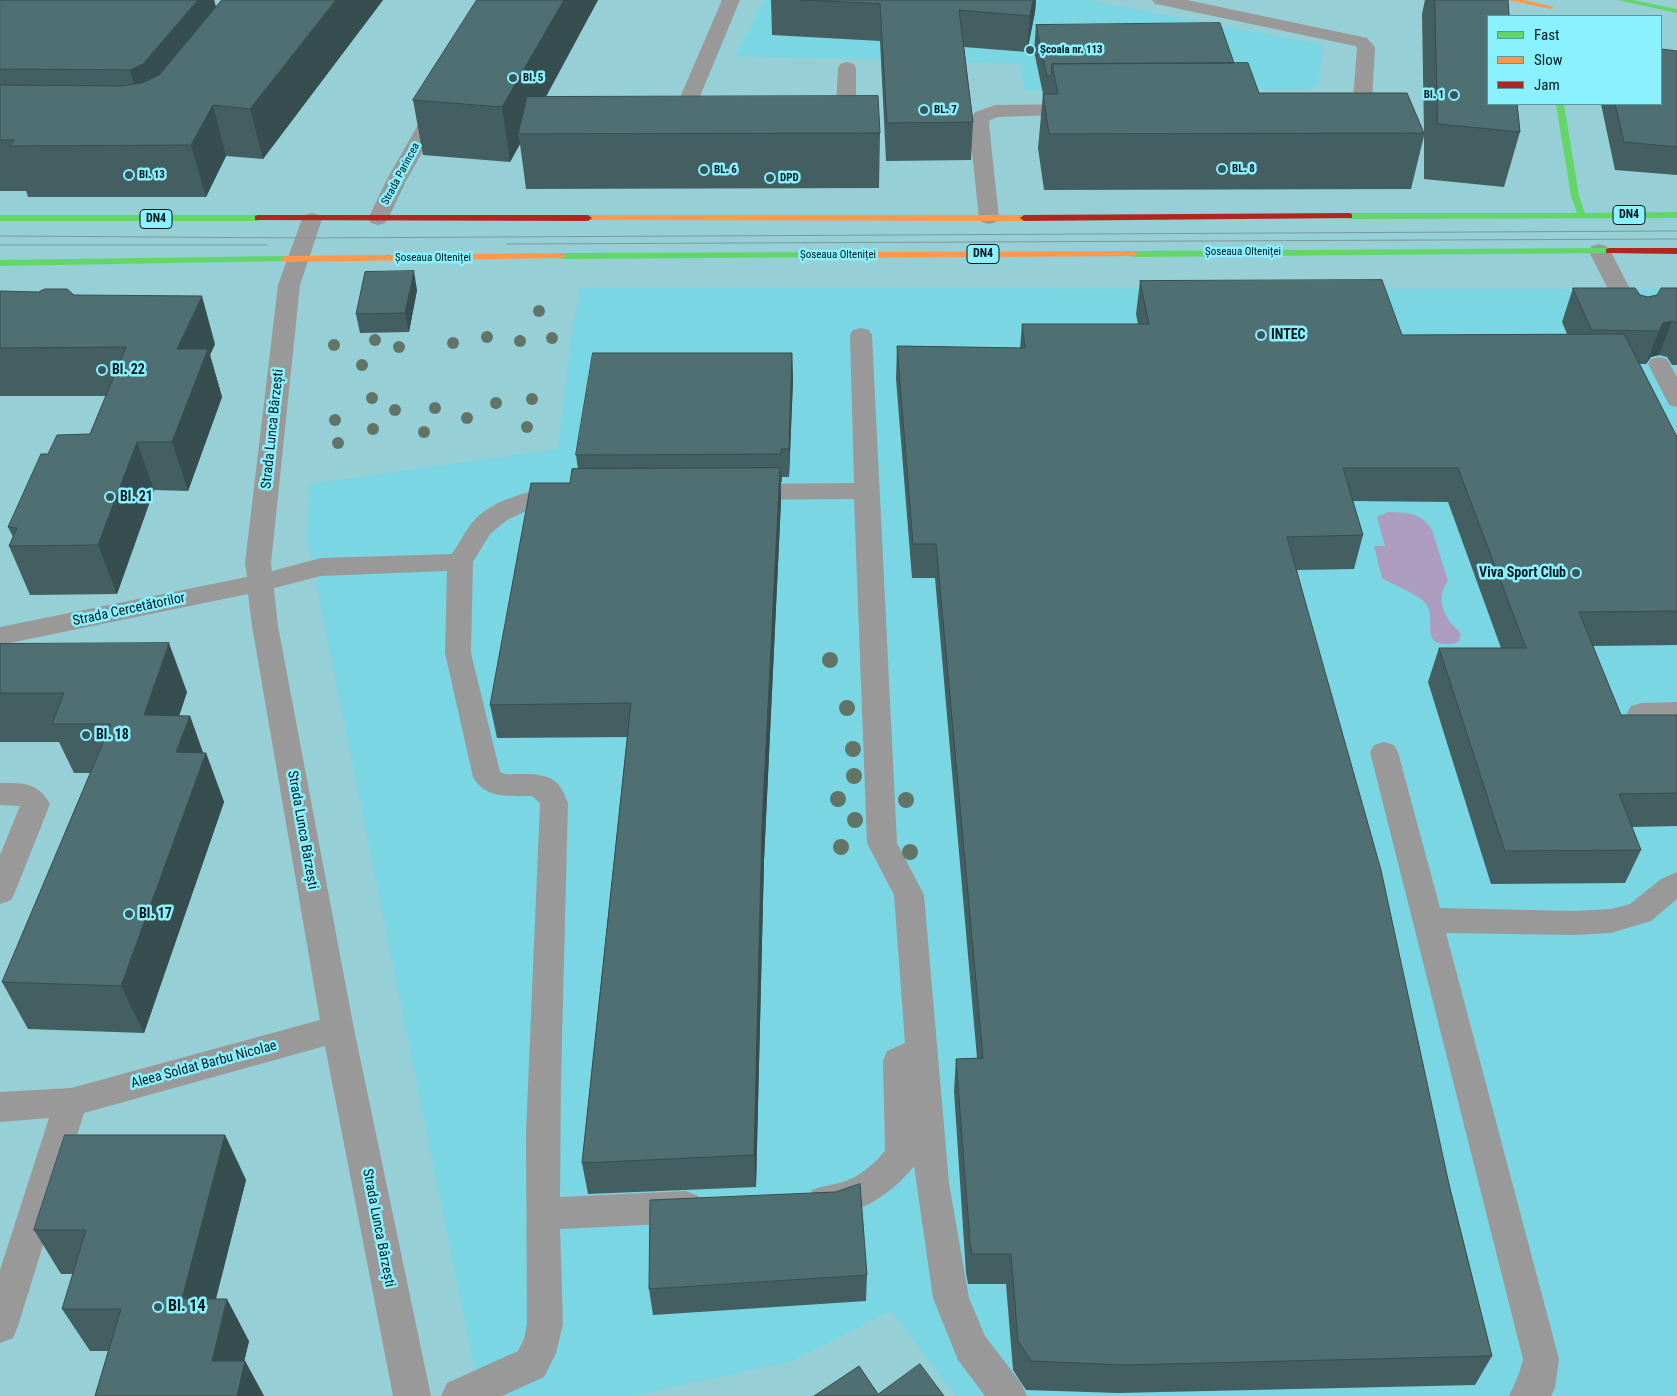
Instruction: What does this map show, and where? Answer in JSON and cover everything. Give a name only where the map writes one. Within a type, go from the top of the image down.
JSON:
[{"type":"main road","points":[[1512,0],[1550,8]]},
{"type":"main road","points":[[1622,0],[1677,11]]},
{"type":"main road","points":[[1560,105],[1575,196],[1583,219]]},
{"type":"main road","name":"DN4","points":[[0,218],[1583,219],[1677,214]]},
{"type":"main road","name":"Șoseaua Olteniței","points":[[0,263],[1596,245],[1677,251]]},
{"type":"street","points":[[725,112],[695,112],[688,111],[686,107],[730,0]]},
{"type":"street","points":[[1161,0],[1353,39],[1364,44],[1366,47],[1362,102],[1348,108],[1314,109]]},
{"type":"street","points":[[804,113],[844,111],[846,107],[847,68]]},
{"type":"street","name":"Strada Parincea","points":[[378,219],[396,181],[448,90]]},
{"type":"street","points":[[989,218],[979,124],[982,116],[1006,110],[1098,110]]},
{"type":"street","name":"Strada Lunca Bârzești","points":[[312,219],[296,260],[287,296],[258,563],[259,584],[338,1029],[412,1396]]},
{"type":"street","points":[[1596,245],[1636,322]]},
{"type":"street","points":[[861,334],[882,843],[909,895],[932,1183],[951,1298],[971,1348],[1008,1396]]},
{"type":"street","points":[[1659,364],[1677,400]]},
{"type":"street","points":[[719,492],[866,491]]},
{"type":"street","points":[[460,1396],[531,1364],[538,1356],[545,1330],[543,1214],[554,804],[550,793],[538,785],[500,785],[493,783],[486,777],[458,653],[460,562],[481,528],[508,508],[547,495],[591,493]]},
{"type":"street","name":"Strada Cercetătorilor","points":[[0,636],[259,584],[321,567],[460,562]]},
{"type":"street","points":[[1641,713],[1677,712]]},
{"type":"street","points":[[1384,752],[1541,1359],[1536,1388],[1528,1396]]},
{"type":"street","points":[[0,794],[25,795],[35,802],[6,865],[0,892]]},
{"type":"street","points":[[1427,920],[1582,923],[1614,920],[1635,915],[1651,906],[1671,886],[1677,884]]},
{"type":"street","name":"Aleea Soldat Barbu Nicolae","points":[[0,1107],[71,1102],[338,1029]]},
{"type":"street","points":[[796,1202],[835,1200],[849,1196],[895,1166],[902,1155],[899,1061],[906,1056],[922,1056]]},
{"type":"street","points":[[0,1326],[71,1102]]},
{"type":"street","points":[[543,1214],[718,1206]]},
{"type":"shaded area","name":"Școala nr. 113","points":[[764,0],[1088,0],[1323,45],[1317,85],[1305,90],[1025,91],[1020,64],[735,56]]},
{"type":"shaded area","points":[[580,288],[1677,289],[1677,1396],[956,1396],[891,1311],[792,1361],[633,1396],[480,1396],[308,541],[309,484],[558,449],[572,334]]},
{"type":"shaded area","points":[[1388,512],[1407,513],[1418,517],[1428,524],[1432,530],[1448,581],[1443,590],[1442,605],[1449,621],[1461,634],[1459,641],[1452,644],[1437,643],[1431,635],[1429,610],[1423,600],[1382,578],[1374,546],[1385,546],[1377,517]]},
{"type":"building","points":[[0,0],[198,0],[143,64],[130,70],[0,69]]},
{"type":"building","points":[[222,0],[336,0],[250,109],[213,105],[191,145],[10,146],[14,140],[0,140],[0,85],[121,86],[142,83],[159,75]]},
{"type":"building","points":[[477,0],[564,0],[502,107],[413,100]]},
{"type":"building","points":[[800,0],[1033,0],[1030,16],[959,10],[973,122],[887,123],[880,4]]},
{"type":"building","points":[[1435,0],[1508,0],[1509,15],[1487,15],[1487,105],[1517,105],[1520,132],[1438,124]]},
{"type":"building","points":[[1220,23],[1234,63],[1052,64],[1051,76],[1047,76],[1036,25]]},
{"type":"building","points":[[1662,49],[1677,51],[1677,147],[1624,142],[1615,105],[1662,105]]},
{"type":"building","points":[[1248,63],[1259,93],[1407,93],[1424,133],[1049,134],[1043,94],[1058,94],[1052,64]]},
{"type":"building","points":[[878,96],[880,133],[518,134],[527,97]]},
{"type":"building","points":[[414,271],[405,313],[356,314],[365,272]]},
{"type":"building","points":[[1382,280],[1402,335],[1624,334],[1677,437],[1677,611],[1579,612],[1621,715],[1677,715],[1677,793],[1619,794],[1641,850],[1505,851],[1439,648],[1526,648],[1458,468],[1343,468],[1363,535],[1287,537],[1381,870],[1450,1189],[1492,1356],[1125,1365],[1031,1361],[1018,1341],[1011,1254],[972,1254],[970,1242],[956,1059],[983,1058],[936,544],[913,544],[897,346],[1025,348],[1022,324],[1149,324],[1140,281]]},
{"type":"building","points":[[1573,288],[1635,288],[1640,295],[1648,297],[1657,295],[1661,288],[1677,288],[1677,323],[1672,321],[1663,323],[1659,331],[1592,330]]},
{"type":"building","points":[[45,289],[67,289],[74,295],[202,296],[177,349],[208,349],[172,442],[137,442],[98,545],[9,546],[17,528],[8,527],[41,454],[48,454],[57,435],[90,434],[126,347],[0,348],[0,291],[38,292]]},
{"type":"building","points":[[593,353],[792,353],[789,449],[781,449],[781,454],[576,455]]},
{"type":"building","points":[[780,468],[762,827],[754,1155],[582,1163],[631,703],[490,705],[531,483],[570,483],[572,469]]},
{"type":"building","points":[[169,643],[144,715],[190,716],[176,752],[206,753],[121,986],[2,982],[111,724],[52,724],[64,693],[0,693],[0,644]]},
{"type":"building","name":"Bl. 14","points":[[65,1135],[225,1135],[182,1299],[227,1299],[212,1361],[245,1361],[237,1396],[95,1396],[121,1309],[62,1309],[86,1230],[34,1230]]},
{"type":"building","points":[[860,1184],[867,1275],[649,1289],[650,1200],[835,1192]]},
{"type":"building","points":[[920,1364],[944,1396],[814,1396],[859,1366],[878,1394]]},
{"type":"tram line","points":[[0,236],[305,238],[1677,231]]},
{"type":"tram line","points":[[507,244],[1677,239]]},
{"type":"tram line","points":[[0,245],[267,245]]},
{"type":"traffic: fast","points":[[1622,0],[1677,11]]},
{"type":"traffic: fast","points":[[1560,105],[1575,196],[1582,216]]},
{"type":"traffic: fast","points":[[1349,216],[1677,215]]},
{"type":"traffic: fast","points":[[0,218],[258,218]]},
{"type":"traffic: fast","points":[[1133,254],[1609,251]]},
{"type":"traffic: fast","points":[[562,256],[850,255]]},
{"type":"traffic: fast","points":[[0,263],[285,259]]},
{"type":"traffic: slow","points":[[1512,0],[1550,7]]},
{"type":"traffic: slow","points":[[588,218],[1024,218]]},
{"type":"traffic: slow","points":[[850,255],[1133,254]]},
{"type":"traffic: slow","points":[[285,259],[562,256]]},
{"type":"traffic: jam","points":[[1024,218],[1349,216]]},
{"type":"traffic: jam","points":[[258,218],[588,218]]},
{"type":"traffic: jam","points":[[1609,251],[1677,251]]},
{"type":"place","name":"Școala nr. 113","points":[[1030,50]]},
{"type":"place","name":"Bl. 5","points":[[513,78]]},
{"type":"place","name":"Bl. 1","points":[[1454,95]]},
{"type":"place","name":"BL. 7","points":[[924,110]]},
{"type":"place","name":"BL. 8","points":[[1222,169]]},
{"type":"place","name":"BL. 6","points":[[704,170]]},
{"type":"place","name":"Bl. 13","points":[[129,175]]},
{"type":"place","name":"DPD","points":[[770,178]]},
{"type":"place","name":"INTEC","points":[[1261,335]]},
{"type":"place","name":"Bl. 22","points":[[102,370]]},
{"type":"place","name":"Bl. 21","points":[[110,497]]},
{"type":"place","name":"Viva Sport Club","points":[[1576,573]]},
{"type":"place","name":"Bl. 18","points":[[86,735]]},
{"type":"place","name":"Bl. 17","points":[[129,914]]},
{"type":"place","name":"Bl. 14","points":[[158,1307]]}]
